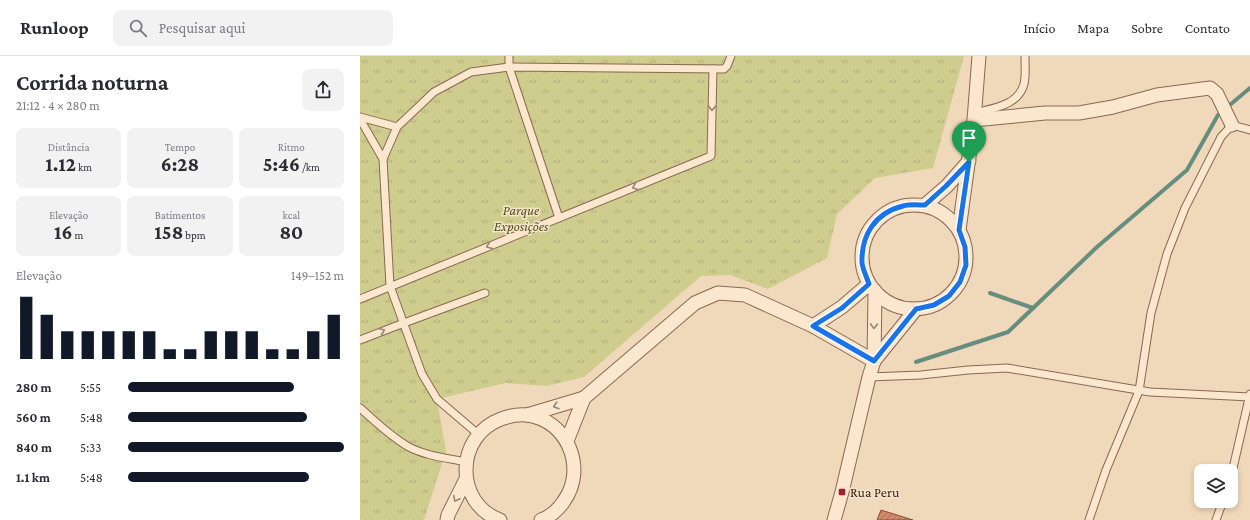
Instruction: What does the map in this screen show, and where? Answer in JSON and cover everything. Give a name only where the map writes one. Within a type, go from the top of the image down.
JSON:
[{"type":"street","points":[[959,230],[969,162],[979,56]]},
{"type":"street","points":[[974,117],[1045,113],[1079,113],[1113,107],[1157,95],[1210,88],[1217,94],[1232,125]]},
{"type":"street","points":[[925,205],[969,162]]},
{"type":"street","points":[[834,520],[874,361],[872,288],[862,265],[863,245],[871,226],[886,212],[905,205],[925,205],[945,214],[959,230],[965,247],[966,265],[960,282],[949,296],[934,305],[916,309],[901,308],[886,301],[872,288]]},
{"type":"street","points":[[813,326],[872,288]]},
{"type":"street","points":[[500,520],[494,518],[481,508],[471,494],[466,479],[466,462],[470,448],[478,434],[492,422],[509,416],[527,415],[584,398],[695,303],[718,293],[745,295],[813,326],[874,361]]},
{"type":"street","points":[[874,361],[916,309]]},
{"type":"street","points":[[567,441],[584,398]]},
{"type":"street","points":[[527,415],[543,420],[557,429],[567,441],[574,458],[574,476],[569,494],[559,509],[541,520]]},
{"type":"street","points":[[447,520],[466,479]]},
{"type":"lane","points":[[509,56],[509,67],[559,218]]},
{"type":"lane","points":[[383,159],[397,127],[434,92],[471,72],[509,67],[724,69],[727,66],[731,56]]},
{"type":"lane","points":[[974,117],[1011,102],[1019,94],[1024,84],[1025,56]]},
{"type":"lane","points":[[360,299],[711,156],[713,69]]},
{"type":"lane","points":[[360,118],[397,127]]},
{"type":"lane","points":[[360,118],[383,159],[390,286],[422,374],[437,399],[478,434]]},
{"type":"lane","points":[[1089,520],[1106,470],[1139,391],[1151,313],[1167,254],[1185,208],[1221,137],[1232,125],[1250,130]]},
{"type":"lane","points":[[360,340],[485,293]]},
{"type":"lane","points":[[869,377],[921,375],[1007,368],[1139,391],[1250,396],[1234,464]]},
{"type":"lane","points":[[360,408],[396,439],[410,447],[428,454],[466,462]]},
{"type":"lane","points":[[1216,520],[1220,508]]},
{"type":"green space","name":"Parque Exposições","points":[[360,56],[964,56],[933,168],[875,178],[837,214],[827,258],[768,289],[730,275],[701,276],[584,377],[547,386],[506,383],[437,399],[446,451],[424,520],[360,520]]},
{"type":"building","points":[[881,510],[913,520],[877,520]]},
{"type":"waterway","points":[[916,362],[1008,332],[1097,247],[1187,170],[1218,115],[1250,88]]},
{"type":"waterway","points":[[990,293],[1033,308]]},
{"type":"place","name":"Rua Peru","points":[[842,492]]},
{"type":"route","points":[[969,162],[959,230],[965,247],[966,265],[960,282],[949,296],[934,305],[916,309],[874,361],[813,326],[842,308],[869,284],[862,265],[863,245],[871,226],[886,212],[905,205],[925,205],[969,162]]}]
